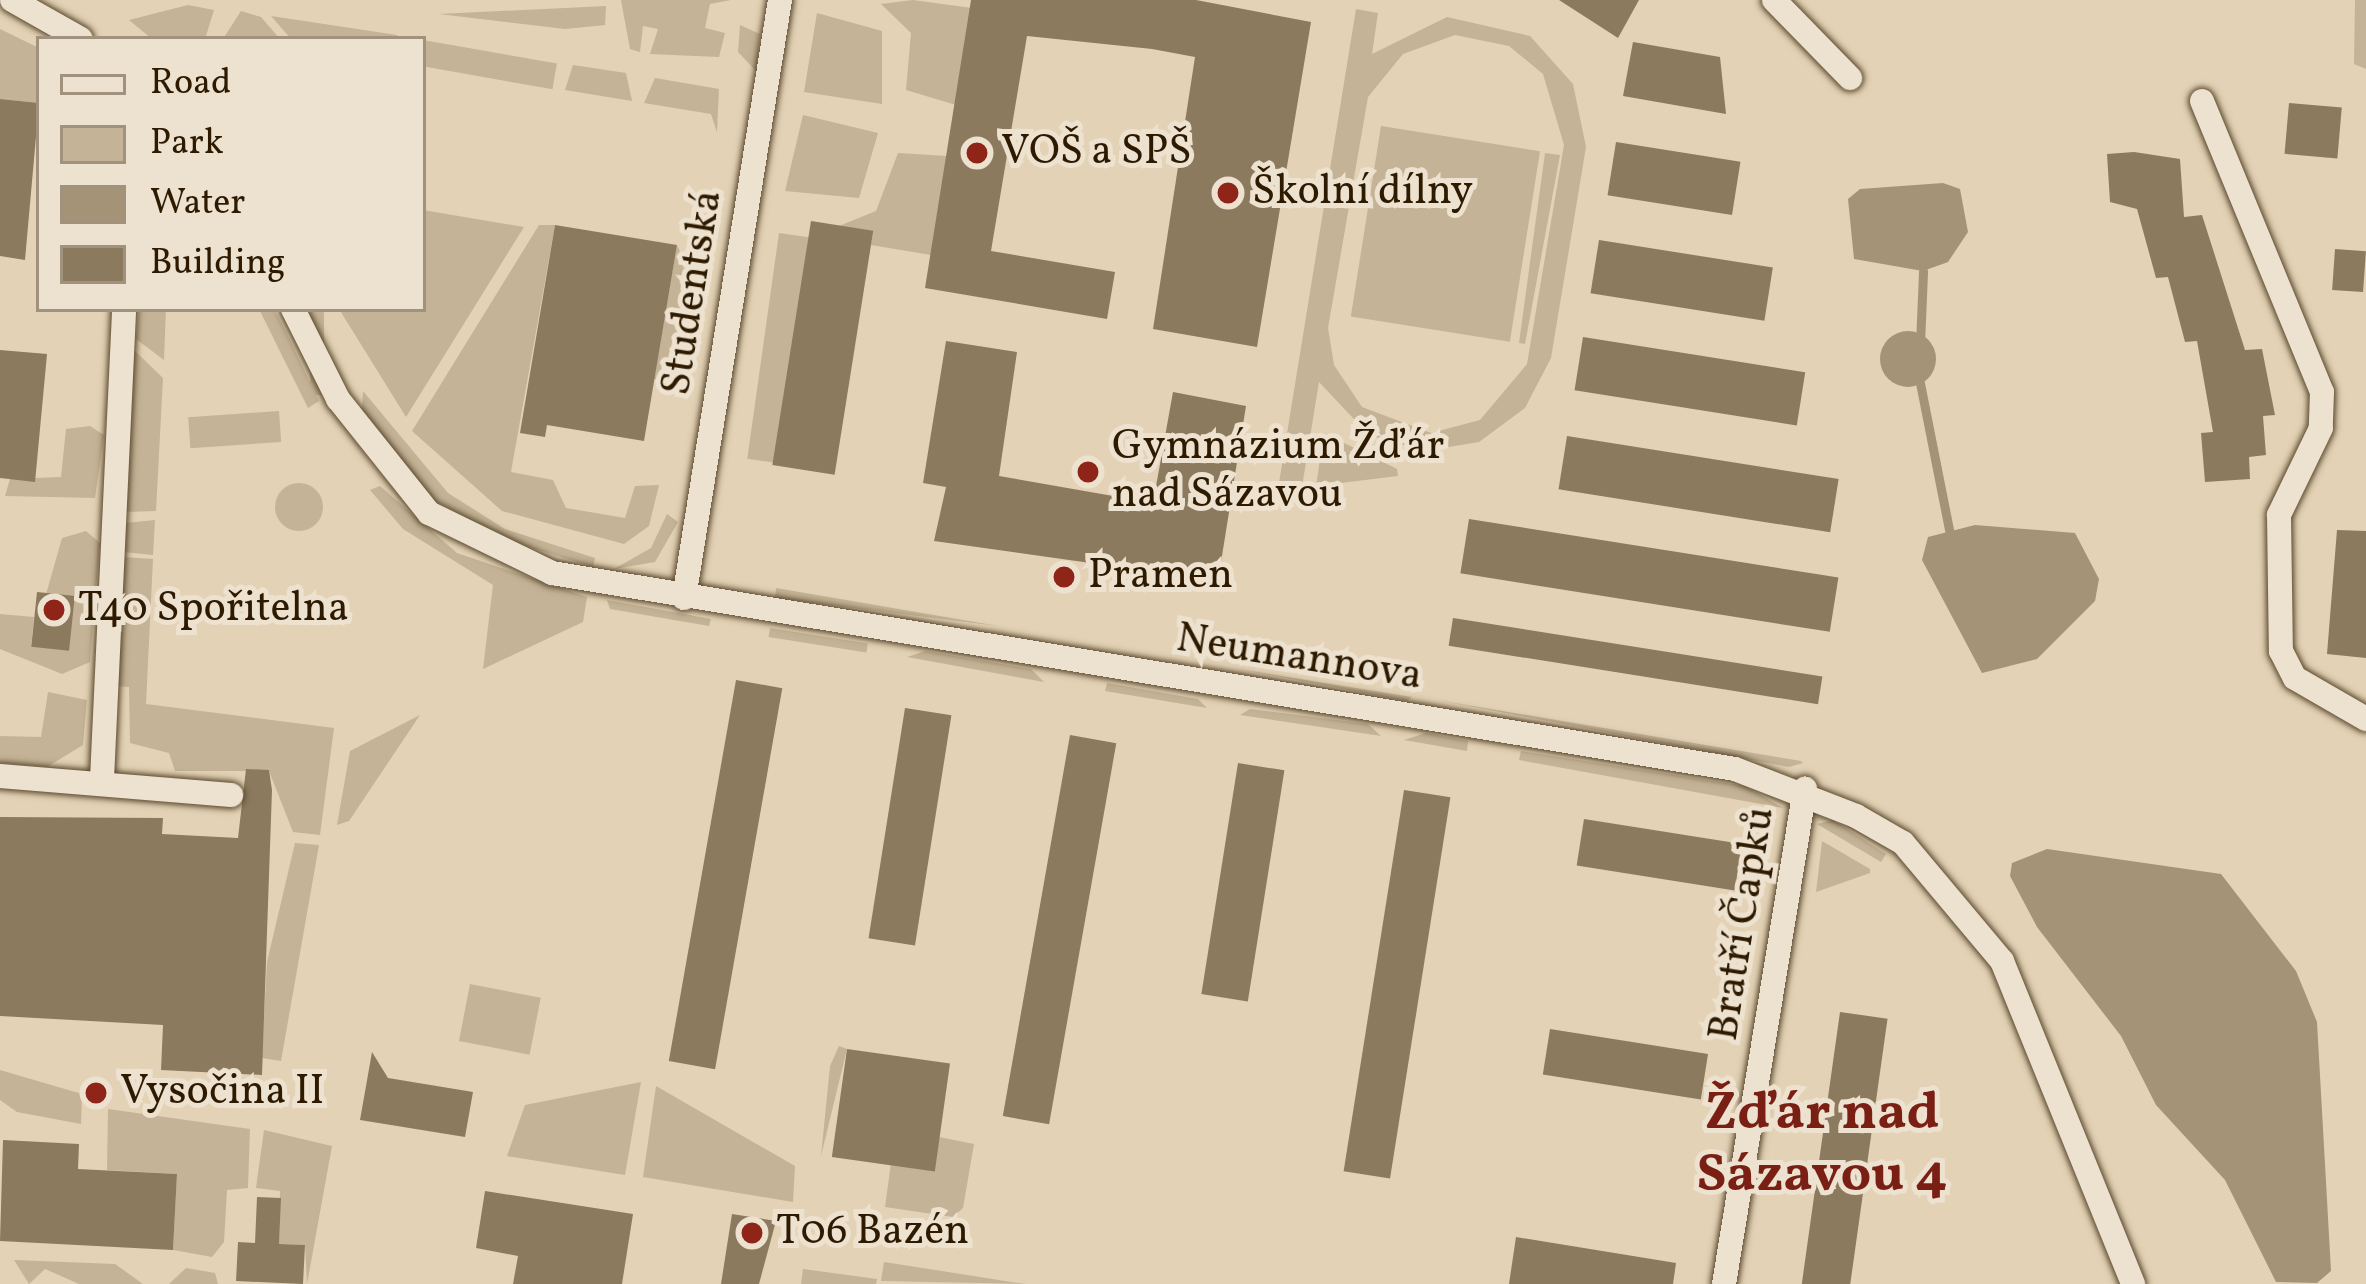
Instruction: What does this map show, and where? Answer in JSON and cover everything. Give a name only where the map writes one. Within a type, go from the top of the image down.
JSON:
[{"type":"street","points":[[12,0],[76,36]]},
{"type":"street","name":"Studentská","points":[[684,598],[780,0]]},
{"type":"street","points":[[1774,0],[1850,78]]},
{"type":"street","points":[[2202,101],[2322,392],[2321,428],[2279,515],[2281,651],[2295,678],[2366,719]]},
{"type":"street","points":[[102,779],[124,312]]},
{"type":"street","name":"Neumannova","points":[[294,312],[338,399],[429,513],[518,562],[684,598],[1805,789],[1903,843],[2002,961],[2133,1284]]},
{"type":"street","points":[[0,776],[102,779],[231,794]]},
{"type":"street","name":"Bratří Čapků","points":[[1724,1284],[1805,789]]},
{"type":"green space","points":[[621,0],[731,0],[710,4],[705,28],[725,33],[719,57],[650,54],[658,29],[643,26],[640,52],[630,49]]},
{"type":"green space","points":[[913,0],[972,8],[956,105],[906,90],[911,33],[881,4]]},
{"type":"green space","points":[[2355,0],[2366,0],[2366,69],[2354,64]]},
{"type":"green space","points":[[188,5],[214,10],[206,36],[148,36],[129,20]]},
{"type":"green space","points":[[606,6],[605,25],[565,29],[439,14]]},
{"type":"green space","points":[[1356,9],[1378,13],[1372,54],[1447,17],[1530,36],[1573,84],[1586,147],[1551,358],[1525,408],[1479,442],[1424,451],[1369,435],[1319,382],[1301,493],[1278,489]],"holes":[[[1455,35],[1509,46],[1543,74],[1564,145],[1527,364],[1480,420],[1431,433],[1362,407],[1334,365],[1328,328],[1368,97],[1403,54]]]},
{"type":"green space","points":[[241,11],[261,17],[277,36],[225,36]]},
{"type":"green space","points":[[817,13],[882,31],[882,104],[804,92]]},
{"type":"green space","points":[[271,16],[398,36],[288,36]]},
{"type":"green space","points":[[740,25],[760,34],[756,71],[738,52]]},
{"type":"green space","points":[[0,29],[36,47],[36,103],[0,99]]},
{"type":"green space","points":[[426,41],[557,64],[552,89],[426,67]]},
{"type":"green space","points":[[573,65],[626,73],[632,101],[565,90]]},
{"type":"green space","points":[[655,78],[719,89],[717,132],[711,114],[644,103]]},
{"type":"green space","points":[[803,115],[878,133],[859,198],[785,191]]},
{"type":"green space","points":[[1381,126],[1540,151],[1510,342],[1351,317]]},
{"type":"green space","points":[[898,153],[947,156],[931,255],[871,245],[873,231],[839,226],[876,211]]},
{"type":"green space","points":[[1545,153],[1560,155],[1525,344],[1519,343]]},
{"type":"green space","points":[[426,211],[524,227],[406,417],[341,312],[426,312]]},
{"type":"green space","points":[[539,225],[555,225],[511,472],[553,480],[566,508],[625,518],[635,486],[659,485],[649,526],[624,544],[502,511],[412,431]]},
{"type":"green space","points":[[779,233],[809,237],[777,463],[747,459]]},
{"type":"green space","points":[[677,245],[692,277],[676,382],[654,379]]},
{"type":"green space","points":[[139,312],[166,312],[164,360],[136,339]]},
{"type":"green space","points":[[260,312],[276,312],[285,330],[319,401],[308,408]]},
{"type":"green space","points":[[310,312],[324,312],[324,395],[310,395]]},
{"type":"green space","points":[[134,350],[163,378],[156,511],[125,512]]},
{"type":"green space","points":[[363,391],[448,493],[505,529],[595,558],[593,567],[506,540],[434,500],[362,409]]},
{"type":"green space","points":[[279,411],[281,442],[190,448],[188,417]]},
{"type":"green space","points":[[90,426],[104,435],[95,498],[5,496],[10,479],[61,477],[66,429]]},
{"type":"green space","points":[[1324,433],[1397,469],[1398,476],[1316,486]]},
{"type":"green space","points":[[299,483],[316,490],[323,507],[316,524],[299,531],[282,524],[275,507],[282,490]]},
{"type":"green space","points":[[380,486],[457,553],[587,597],[583,622],[483,669],[493,585],[403,529],[370,490]]},
{"type":"green space","points":[[667,514],[678,522],[655,562],[614,569],[651,548]]},
{"type":"green space","points":[[155,520],[153,555],[123,552],[125,523]]},
{"type":"green space","points":[[86,531],[100,543],[90,662],[62,674],[0,649],[0,614],[34,617],[31,647],[62,538]]},
{"type":"green space","points":[[123,557],[153,559],[146,704],[334,728],[320,835],[293,832],[269,771],[175,771],[169,753],[130,743],[129,687],[117,686]]},
{"type":"green space","points":[[776,588],[998,626],[775,598]]},
{"type":"green space","points":[[607,600],[711,619],[709,626],[610,609]]},
{"type":"green space","points":[[770,628],[868,643],[866,652],[769,637]]},
{"type":"green space","points":[[925,651],[1031,669],[1044,682],[907,657]]},
{"type":"green space","points":[[1238,669],[1412,697],[1407,701]]},
{"type":"green space","points":[[1107,683],[1198,699],[1207,708],[1105,691]]},
{"type":"green space","points":[[48,692],[87,700],[83,745],[47,767],[0,763],[0,736],[41,737]]},
{"type":"green space","points":[[1437,700],[1801,761],[1803,763],[1789,767]]},
{"type":"green space","points":[[1250,709],[1368,724],[1381,736],[1240,715]]},
{"type":"green space","points":[[420,715],[349,821],[337,825],[350,751]]},
{"type":"green space","points":[[1426,733],[1468,741],[1467,751],[1404,740]]},
{"type":"green space","points":[[1521,751],[1745,786],[1783,808],[1519,760]]},
{"type":"green space","points":[[1833,820],[1886,854],[1881,862],[1817,824]]},
{"type":"green space","points":[[1822,841],[1870,869],[1870,873],[1816,892]]},
{"type":"green space","points":[[295,843],[319,845],[281,1061],[262,1058],[267,962]]},
{"type":"green space","points":[[470,984],[541,998],[530,1055],[459,1041]]},
{"type":"green space","points":[[839,1046],[847,1049],[821,1156],[830,1066]]},
{"type":"green space","points":[[0,1070],[82,1094],[81,1124],[17,1112],[0,1100]]},
{"type":"green space","points":[[641,1082],[625,1175],[507,1156],[525,1105]]},
{"type":"green space","points":[[656,1086],[795,1166],[793,1202],[643,1177]]},
{"type":"green space","points":[[108,1109],[250,1129],[248,1188],[227,1190],[224,1242],[212,1257],[173,1250],[177,1174],[107,1170]]},
{"type":"green space","points":[[264,1130],[332,1146],[307,1284],[305,1245],[279,1244],[280,1191],[256,1188]]},
{"type":"green space","points":[[939,1137],[974,1144],[963,1208],[953,1217],[885,1207],[891,1163],[933,1170]]},
{"type":"green space","points":[[14,1260],[115,1264],[143,1284],[79,1284],[45,1269],[29,1284]]},
{"type":"green space","points":[[884,1262],[1025,1284],[881,1281]]},
{"type":"green space","points":[[186,1268],[215,1273],[218,1284],[169,1284]]},
{"type":"green space","points":[[803,1269],[877,1279],[876,1284],[801,1284]]},
{"type":"water","points":[[1943,183],[1960,189],[1968,232],[1948,262],[1923,271],[1854,259],[1848,199],[1860,189]]},
{"type":"water","points":[[1908,331],[1928,339],[1936,359],[1928,379],[1908,387],[1888,379],[1880,359],[1888,339]]},
{"type":"water","points":[[1975,525],[2075,533],[2099,579],[2095,601],[2037,659],[1982,673],[1922,560],[1928,537]]},
{"type":"water","points":[[2047,849],[2221,874],[2296,971],[2317,1022],[2331,1271],[2317,1283],[2276,1282],[2225,1180],[2156,1105],[2121,1036],[2037,927],[2010,876],[2012,863]]},
{"type":"building","points":[[971,0],[1196,0],[1311,22],[1257,347],[1153,329],[1195,57],[1152,49],[1027,36],[991,251],[1115,272],[1107,319],[925,288]]},
{"type":"building","points":[[1559,0],[1639,0],[1618,38]]},
{"type":"building","points":[[1633,42],[1720,57],[1726,114],[1623,96]]},
{"type":"building","points":[[0,99],[36,103],[25,260],[0,256]]},
{"type":"building","points":[[2289,103],[2342,108],[2337,158],[2285,154]]},
{"type":"building","points":[[1616,142],[1740,162],[1732,215],[1608,195]]},
{"type":"building","points":[[2134,152],[2180,159],[2184,217],[2202,215],[2245,350],[2262,349],[2275,415],[2263,416],[2266,455],[2249,457],[2250,479],[2205,482],[2201,433],[2213,432],[2197,341],[2185,342],[2168,277],[2156,278],[2137,209],[2110,202],[2107,154]]},
{"type":"building","points":[[811,221],[873,231],[835,475],[772,465]]},
{"type":"building","points":[[555,225],[677,245],[644,441],[547,425],[545,437],[520,433]]},
{"type":"building","points":[[1599,240],[1773,268],[1764,321],[1591,293]]},
{"type":"building","points":[[2335,249],[2366,251],[2363,292],[2332,290]]},
{"type":"building","points":[[1583,337],[1805,372],[1797,426],[1575,390]]},
{"type":"building","name":"Gymnázium Žďár nad Sázavou","points":[[946,341],[1017,352],[999,476],[1153,503],[1173,392],[1246,406],[1218,581],[934,541],[946,487],[923,483]]},
{"type":"building","points":[[0,350],[47,354],[35,482],[0,478]]},
{"type":"building","points":[[1567,436],[1839,479],[1830,532],[1559,489]]},
{"type":"building","points":[[1469,519],[1838,578],[1830,632],[1460,573]]},
{"type":"building","points":[[2337,530],[2366,531],[2366,658],[2327,654]]},
{"type":"building","name":"T40 Spořitelna","points":[[37,592],[75,596],[69,651],[31,647]]},
{"type":"building","points":[[1453,618],[1822,677],[1818,704],[1449,646]]},
{"type":"building","points":[[736,680],[782,688],[715,1069],[669,1061]]},
{"type":"building","points":[[905,708],[951,715],[915,945],[869,938]]},
{"type":"building","points":[[1070,735],[1116,743],[1049,1124],[1003,1116]]},
{"type":"building","points":[[1238,763],[1284,770],[1248,1001],[1201,994]]},
{"type":"building","points":[[246,769],[269,770],[272,790],[262,1075],[161,1070],[163,1025],[0,1016],[0,817],[163,818],[162,834],[238,838]]},
{"type":"building","points":[[1404,790],[1450,797],[1390,1179],[1344,1171]]},
{"type":"building","points":[[1584,819],[1742,844],[1735,890],[1577,865]]},
{"type":"building","points":[[1840,1012],[1888,1019],[1850,1284],[1802,1284]]},
{"type":"building","points":[[1550,1029],[1708,1054],[1701,1099],[1543,1074]]},
{"type":"building","points":[[847,1049],[950,1063],[935,1171],[832,1157]]},
{"type":"building","points":[[372,1052],[388,1078],[473,1092],[465,1137],[360,1120]]},
{"type":"building","points":[[3,1140],[79,1144],[78,1169],[177,1174],[173,1250],[0,1241]]},
{"type":"building","points":[[485,1191],[633,1214],[622,1284],[513,1284],[518,1256],[476,1248]]},
{"type":"building","points":[[257,1197],[281,1198],[279,1244],[305,1245],[303,1284],[236,1281],[238,1242],[255,1243]]},
{"type":"building","points":[[732,1214],[776,1221],[759,1284],[721,1284]]},
{"type":"building","points":[[1516,1237],[1676,1263],[1673,1284],[1509,1284]]},
{"type":"waterway","points":[[1920,344],[1923,271]]},
{"type":"waterway","points":[[1919,378],[1950,535]]},
{"type":"place","name":"VOŠ a SPŠ","points":[[977,153]]},
{"type":"place","name":"Školní dílny","points":[[1228,193]]},
{"type":"place","name":"Gymnázium Žďár nad Sázavou","points":[[1088,472]]},
{"type":"place","name":"Pramen","points":[[1064,577]]},
{"type":"place","name":"T40 Spořitelna","points":[[54,610]]},
{"type":"place","name":"Vysočina II","points":[[96,1093]]},
{"type":"place","name":"T06 Bazén","points":[[752,1233]]},
{"type":"district","name":"Žďár nad Sázavou 4","points":[[1822,1146]]}]
